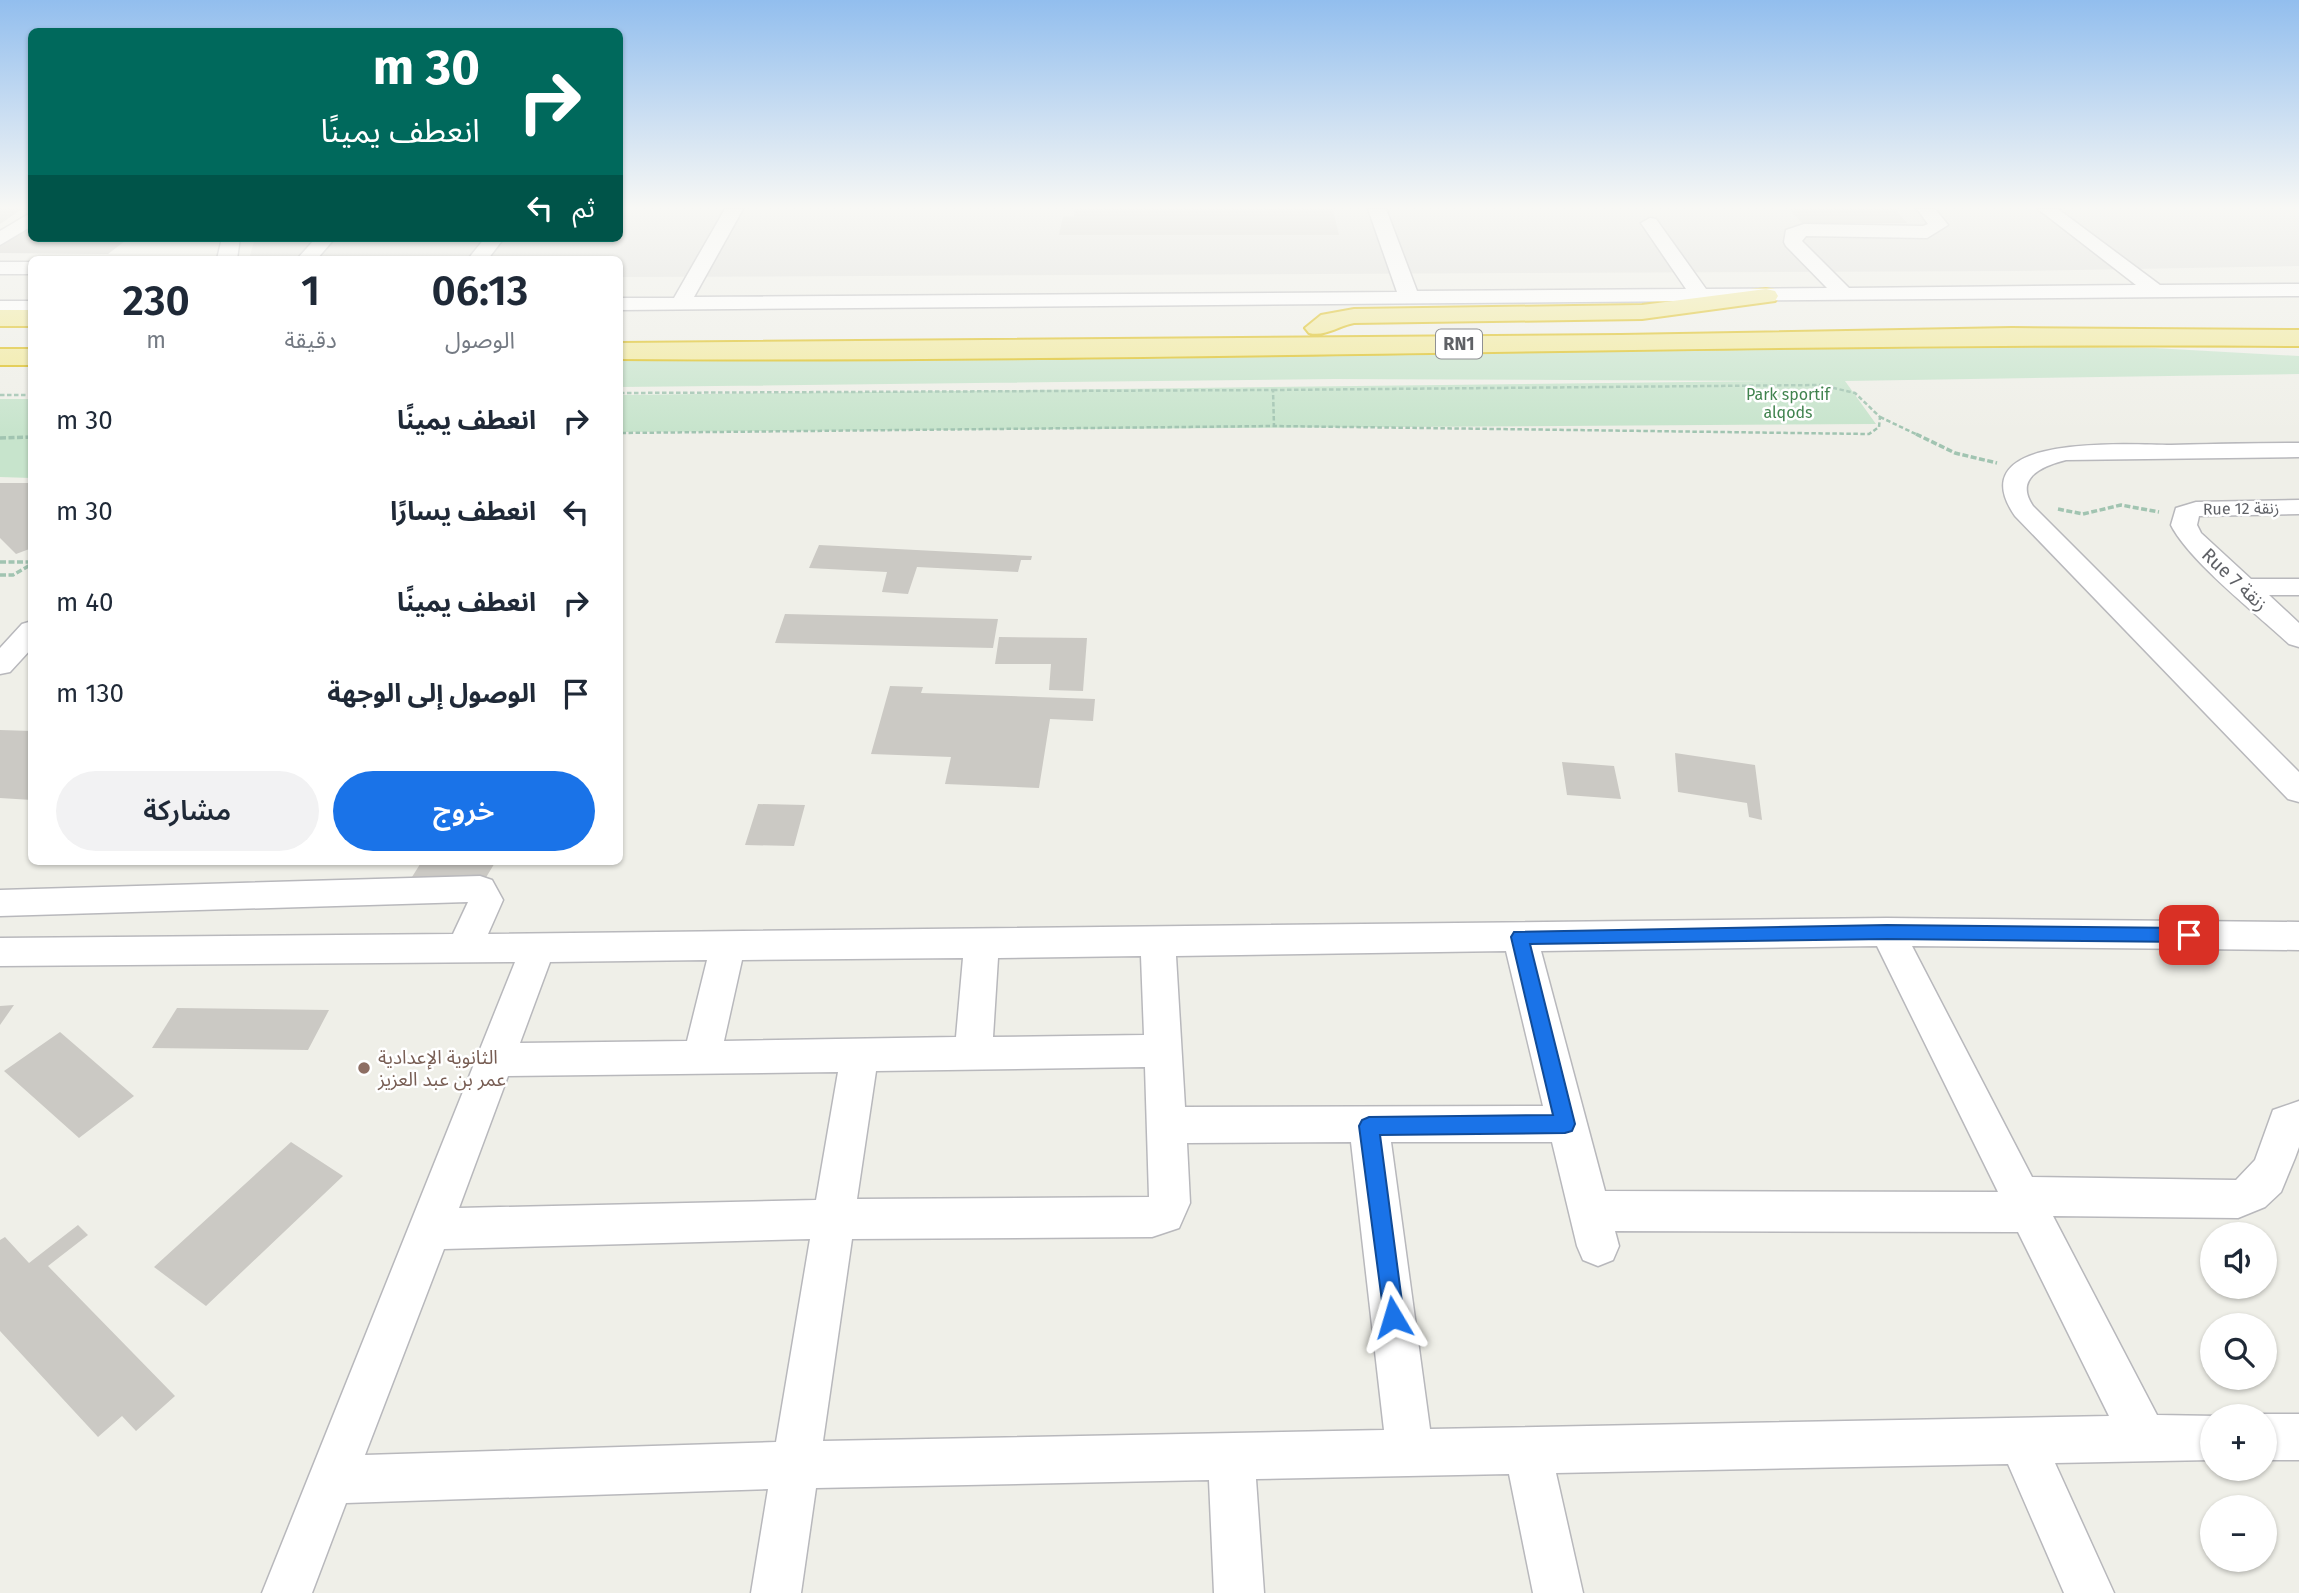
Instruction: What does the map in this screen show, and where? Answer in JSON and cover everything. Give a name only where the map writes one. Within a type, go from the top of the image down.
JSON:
[{"type":"highway","points":[[1318,328],[1331,320],[1354,316],[1642,312],[1766,296]]},
{"type":"highway","points":[[0,318],[28,318]]},
{"type":"highway","name":"RN1","points":[[623,330],[1318,328],[2299,320]]},
{"type":"highway","points":[[0,336],[28,335]]},
{"type":"highway","points":[[2012,336],[2299,349]]},
{"type":"highway","name":"RN1","points":[[623,351],[1621,343],[2012,336],[2299,338]]},
{"type":"highway","points":[[0,357],[28,357]]},
{"type":"street","points":[[681,303],[692,283]]},
{"type":"street","points":[[1404,283],[1409,298]]},
{"type":"street","points":[[1692,283],[1701,296]]},
{"type":"street","points":[[1834,283],[1845,295]]},
{"type":"street","points":[[2145,283],[2158,293]]},
{"type":"street","points":[[623,304],[2299,290]]},
{"type":"street","points":[[0,307],[28,307]]},
{"type":"street","points":[[2299,450],[2066,453],[2045,457],[2025,468],[2011,488],[2013,498],[2299,791]]},
{"type":"street","name":"Rue 12 زنقة","points":[[2185,516],[2205,509],[2299,507]]},
{"type":"street","name":"Rue 7 زنقة","points":[[2185,516],[2190,537],[2299,638]]},
{"type":"street","points":[[2242,587],[2299,587]]},
{"type":"street","points":[[0,665],[28,634]]},
{"type":"street","points":[[0,903],[480,889],[486,901],[465,947]]},
{"type":"street","points":[[0,952],[982,944],[1887,932],[2299,936]]},
{"type":"street","points":[[1887,932],[2144,1438]]},
{"type":"street","points":[[1520,937],[1593,1229],[2025,1204],[2238,1199],[2255,1194],[2269,1177],[2287,1123],[2299,1119]]},
{"type":"street","points":[[431,1229],[834,1219],[1152,1217],[1164,1214],[1170,1203],[1158,941]]},
{"type":"street","points":[[702,1056],[728,944]]},
{"type":"street","points":[[973,1054],[982,944]]},
{"type":"street","points":[[287,1593],[431,1229],[538,947]]},
{"type":"street","points":[[493,1060],[1161,1051]]},
{"type":"street","points":[[776,1593],[859,1056]]},
{"type":"street","points":[[1166,1125],[1565,1124]]},
{"type":"street","points":[[1369,1126],[1410,1452]]},
{"type":"street","points":[[331,1480],[795,1465],[2200,1437]]},
{"type":"street","points":[[2277,1437],[2299,1437]]},
{"type":"street","points":[[2021,1440],[2089,1593]]},
{"type":"street","points":[[1527,1450],[1558,1593]]},
{"type":"street","points":[[1231,1457],[1239,1593]]},
{"type":"path","points":[[623,393],[1821,384],[1853,391],[1864,397],[1880,417],[1955,453],[2025,468]]},
{"type":"path","points":[[1273,390],[1274,426]]},
{"type":"path","points":[[0,395],[28,395]]},
{"type":"path","points":[[623,433],[1274,426],[1869,434],[1879,427],[1880,417]]},
{"type":"path","points":[[0,438],[28,437]]},
{"type":"path","points":[[2013,498],[2083,514],[2121,505],[2185,516]]},
{"type":"path","points":[[0,562],[28,563]]},
{"type":"path","points":[[0,575],[13,575],[28,566]]},
{"type":"green space","name":"Park sportif alqods","points":[[1945,346],[2154,348],[2299,356],[2299,374],[1845,381],[1876,424],[623,432],[623,395],[1773,381],[1334,379],[623,387],[623,357]]},
{"type":"green space","points":[[0,399],[28,399],[28,478],[0,477]]},
{"type":"building","points":[[0,483],[28,483],[28,550],[16,554],[0,538]]},
{"type":"building","points":[[819,545],[1032,556],[1031,560],[1021,560],[1018,572],[917,567],[908,594],[882,592],[887,572],[809,568]]},
{"type":"building","points":[[785,614],[998,619],[993,648],[775,643]]},
{"type":"building","points":[[999,637],[1087,638],[1083,691],[1049,690],[1051,664],[995,664]]},
{"type":"building","points":[[890,686],[923,687],[921,693],[1095,699],[1093,721],[1050,719],[1039,788],[945,784],[951,757],[871,754]]},
{"type":"building","points":[[0,730],[28,731],[28,800],[0,798]]},
{"type":"building","points":[[1675,753],[1755,765],[1762,820],[1749,817],[1747,803],[1678,792]]},
{"type":"building","points":[[1562,762],[1614,766],[1621,799],[1567,795]]},
{"type":"building","points":[[758,804],[805,805],[794,846],[745,845]]},
{"type":"building","points":[[420,865],[494,865],[482,884],[412,877]]},
{"type":"building","points":[[14,1005],[0,1025],[0,1006]]},
{"type":"building","points":[[177,1008],[329,1010],[308,1050],[152,1048]]},
{"type":"building","points":[[60,1032],[134,1096],[79,1138],[4,1071]]},
{"type":"building","points":[[291,1142],[343,1176],[206,1306],[154,1267]]},
{"type":"building","points":[[78,1225],[88,1235],[48,1266],[175,1396],[136,1431],[122,1416],[98,1437],[0,1331],[0,1240],[5,1237],[29,1263]]},
{"type":"place","name":"الثانوية الإعدادية عمر بن عبد العزيز","points":[[364,1068]]},
{"type":"route","points":[[1393,1317],[1369,1126],[1565,1124],[1520,937],[1887,932],[2189,935]]}]
